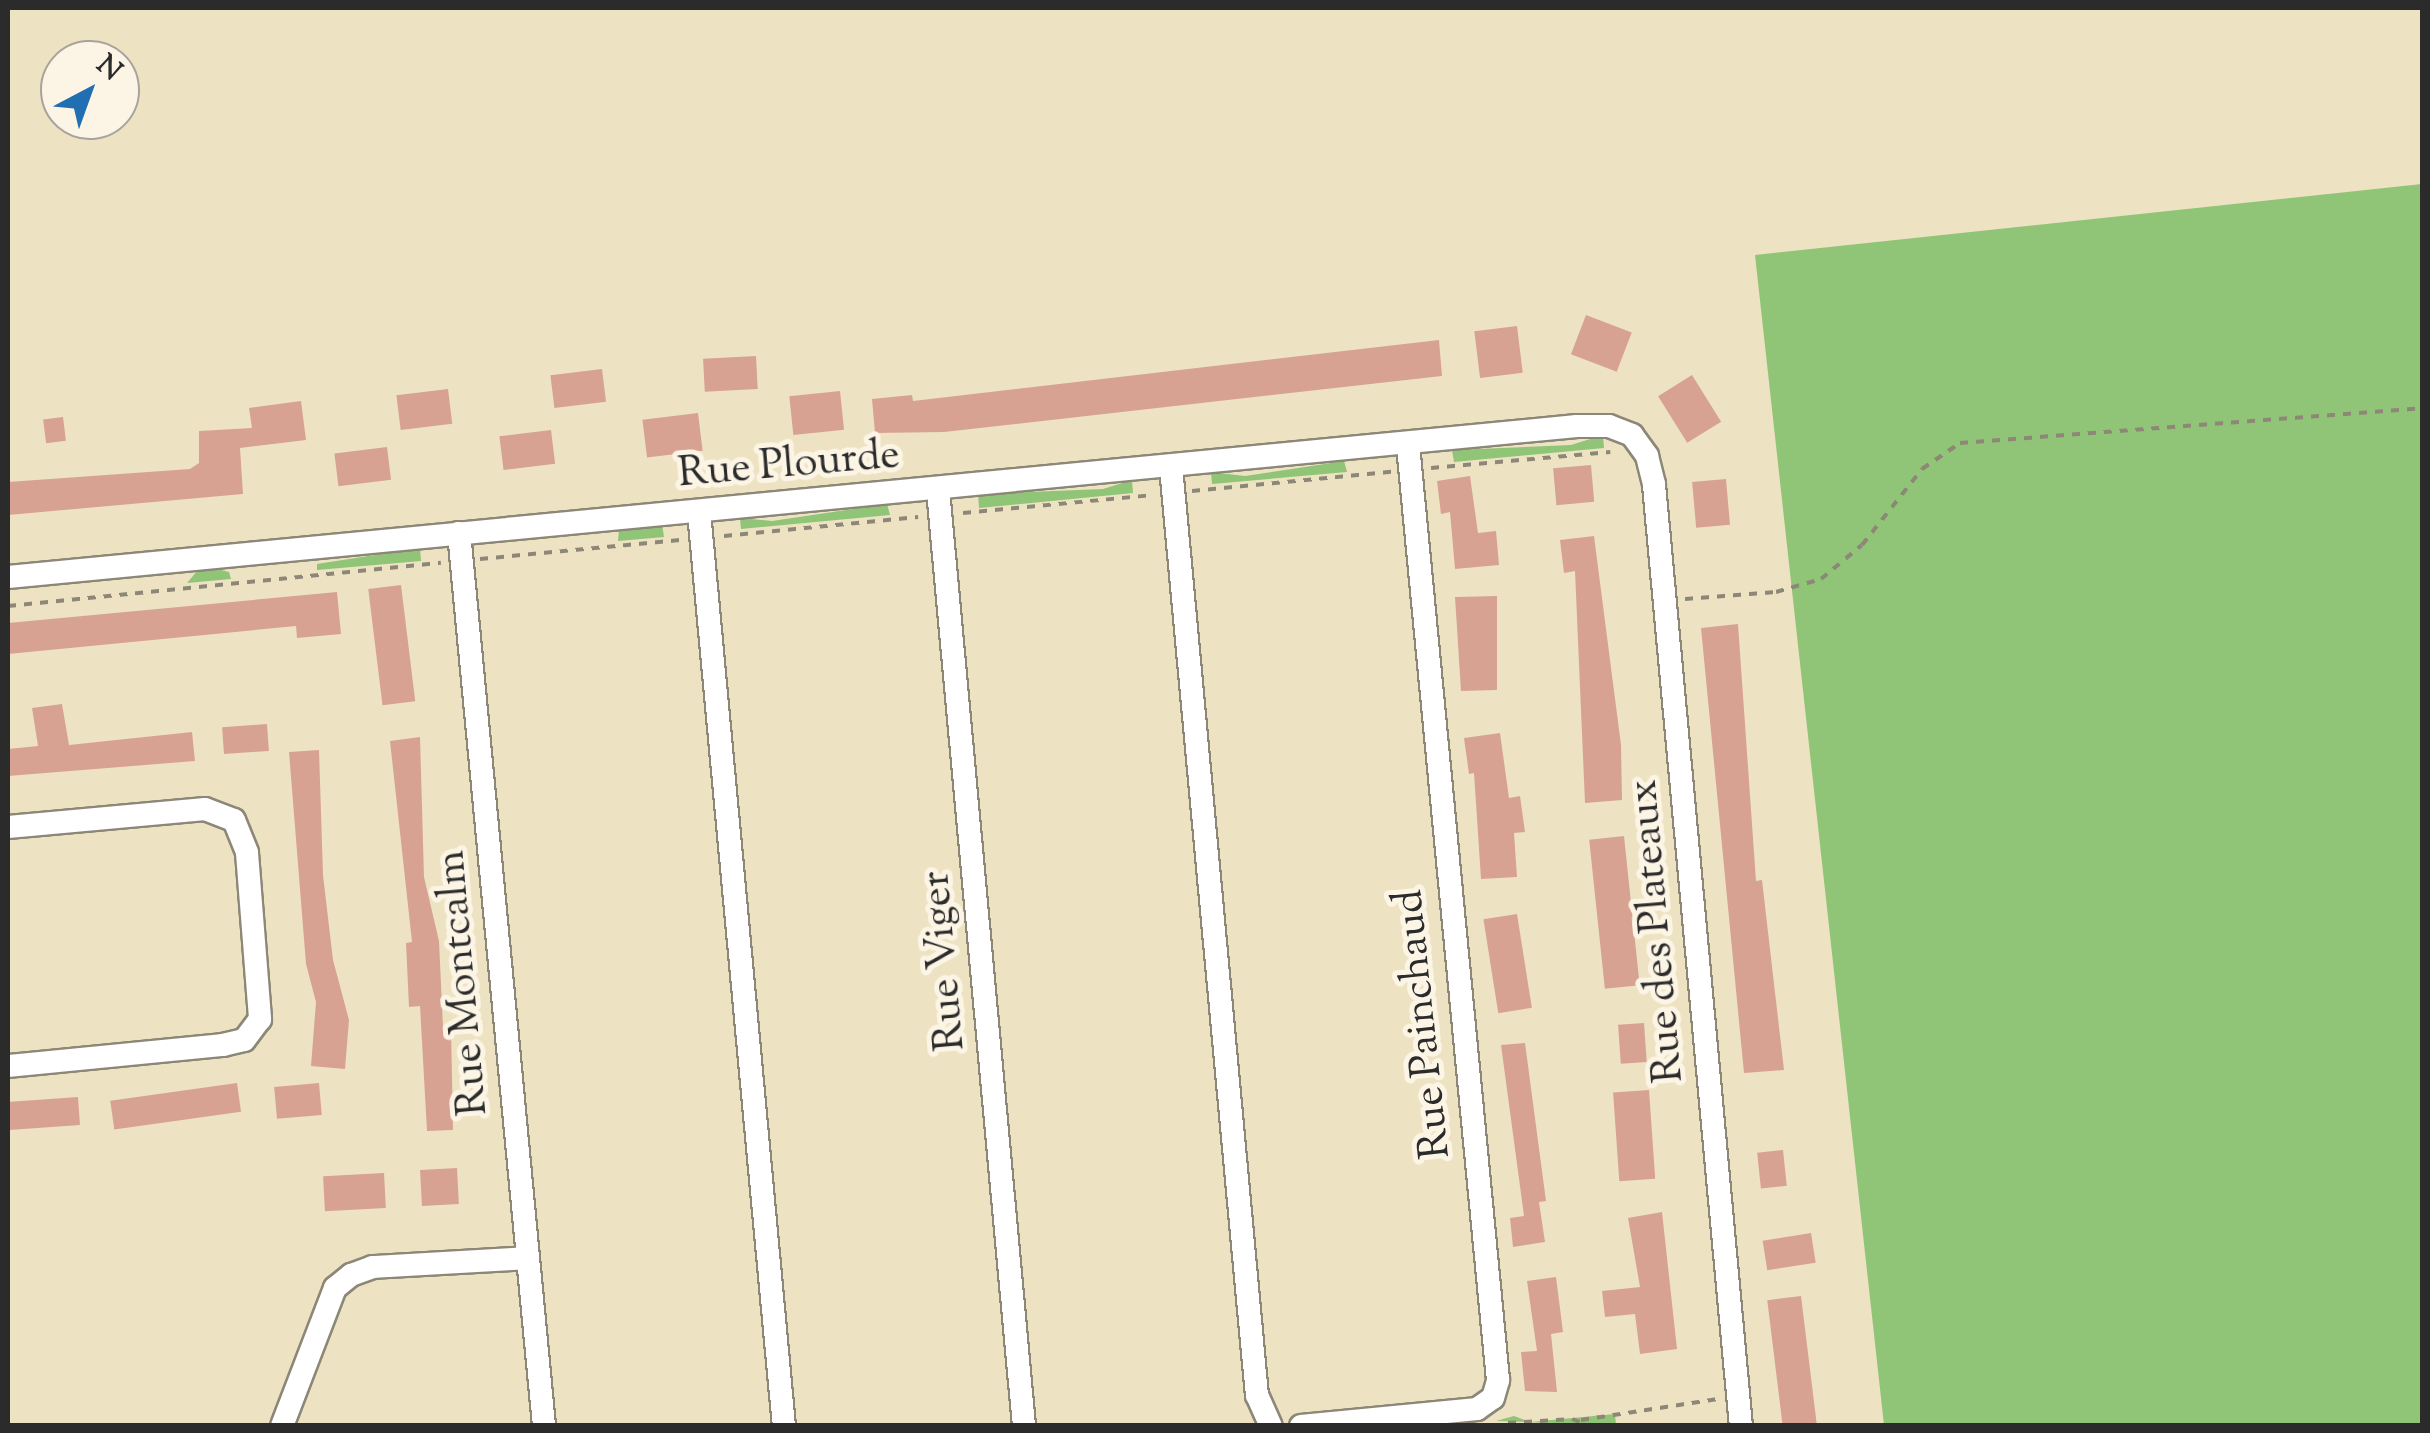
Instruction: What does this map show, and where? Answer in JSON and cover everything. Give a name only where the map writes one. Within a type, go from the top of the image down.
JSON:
[{"type":"street","name":"Rue Plourde","points":[[8,577],[1408,446],[1577,426],[1609,426],[1638,442]]},
{"type":"street","name":"Rue des Plateaux","points":[[1638,442],[1654,485],[1741,1426]]},
{"type":"street","name":"Rue Painchaud","points":[[1301,1426],[1477,1409],[1492,1398],[1498,1380],[1408,446]]},
{"type":"street","points":[[1171,467],[1257,1395],[1271,1426]]},
{"type":"street","name":"Rue Viger","points":[[938,490],[1024,1426]]},
{"type":"street","points":[[699,512],[784,1426]]},
{"type":"street","name":"Rue Montcalm","points":[[459,533],[544,1426]]},
{"type":"street","points":[[8,827],[205,809],[234,820],[247,853],[260,1020],[244,1040],[223,1045],[8,1066]]},
{"type":"street","points":[[282,1426],[335,1288],[350,1275],[373,1267],[528,1258]]},
{"type":"path","points":[[1665,601],[1776,592],[1821,579],[1862,545],[1922,469],[1960,443],[2422,408]]},
{"type":"path","points":[[8,606],[1410,470],[1638,442]]},
{"type":"path","points":[[1509,1426],[1738,1397]]},
{"type":"path","points":[[1580,1420],[1590,1426]]},
{"type":"green space","points":[[2422,184],[2422,1425],[1884,1425],[1755,255]]},
{"type":"green space","points":[[1603,435],[1604,448],[1454,462],[1452,450],[1571,445]]},
{"type":"green space","points":[[1344,461],[1347,472],[1212,484],[1211,472],[1245,476]]},
{"type":"green space","points":[[1132,480],[1133,493],[979,508],[978,494],[1103,489]]},
{"type":"green space","points":[[887,504],[890,515],[741,529],[740,518],[772,521]]},
{"type":"green space","points":[[662,524],[664,537],[618,541],[619,530]]},
{"type":"green space","points":[[420,548],[421,561],[317,570],[317,564]]},
{"type":"green space","points":[[198,570],[229,572],[231,579],[187,583]]},
{"type":"green space","points":[[1615,1414],[1616,1425],[1496,1421],[1514,1416],[1530,1422]]},
{"type":"building","points":[[1586,315],[1632,333],[1617,372],[1571,354]]},
{"type":"building","points":[[1517,326],[1523,373],[1480,378],[1474,331]]},
{"type":"building","points":[[1439,340],[1442,376],[944,432],[875,433],[872,399],[912,395],[913,401]]},
{"type":"building","points":[[756,356],[758,389],[705,392],[703,359]]},
{"type":"building","points":[[602,369],[606,402],[554,408],[550,375]]},
{"type":"building","points":[[1692,375],[1721,422],[1687,443],[1658,396]]},
{"type":"building","points":[[448,389],[452,424],[401,430],[396,395]]},
{"type":"building","points":[[840,391],[844,430],[793,435],[789,396]]},
{"type":"building","points":[[301,401],[306,440],[240,448],[243,494],[8,515],[8,482],[190,469],[199,463],[199,431],[252,428],[249,408]]},
{"type":"building","points":[[698,413],[703,451],[647,458],[642,420]]},
{"type":"building","points":[[63,417],[66,441],[46,443],[43,419]]},
{"type":"building","points":[[551,430],[555,464],[504,470],[499,436]]},
{"type":"building","points":[[387,447],[391,480],[338,486],[334,453]]},
{"type":"building","points":[[1591,465],[1594,502],[1556,505],[1553,468]]},
{"type":"building","points":[[1470,476],[1478,533],[1496,531],[1499,565],[1455,569],[1450,512],[1441,514],[1437,481]]},
{"type":"building","points":[[1726,479],[1730,525],[1696,528],[1692,482]]},
{"type":"building","points":[[1594,536],[1621,745],[1622,800],[1585,803],[1575,571],[1564,573],[1560,540]]},
{"type":"building","points":[[401,585],[415,701],[383,705],[368,589]]},
{"type":"building","points":[[337,592],[341,634],[297,638],[296,626],[8,654],[8,623]]},
{"type":"building","points":[[1497,596],[1497,690],[1461,691],[1455,597]]},
{"type":"building","points":[[1738,624],[1756,881],[1762,880],[1784,1070],[1744,1073],[1701,628]]},
{"type":"building","points":[[62,704],[69,745],[192,732],[195,761],[8,776],[8,749],[38,746],[32,708]]},
{"type":"building","points":[[267,724],[269,751],[224,754],[222,727]]},
{"type":"building","points":[[1500,733],[1509,798],[1520,796],[1525,832],[1514,833],[1517,877],[1481,879],[1474,773],[1469,774],[1464,738]]},
{"type":"building","points":[[420,737],[424,877],[439,941],[443,1027],[451,1027],[453,1130],[427,1131],[420,1006],[409,1007],[406,943],[412,942],[390,741]]},
{"type":"building","points":[[319,750],[323,875],[333,960],[349,1020],[345,1069],[311,1066],[316,1002],[306,964],[289,752]]},
{"type":"building","points":[[1624,836],[1640,985],[1605,989],[1589,840]]},
{"type":"building","points":[[1517,914],[1532,1008],[1498,1013],[1483,919]]},
{"type":"building","points":[[1644,1023],[1647,1062],[1621,1064],[1618,1025]]},
{"type":"building","points":[[1525,1043],[1546,1201],[1539,1202],[1545,1242],[1513,1247],[1510,1218],[1524,1216],[1501,1045]]},
{"type":"building","points":[[237,1083],[241,1112],[114,1130],[110,1101]]},
{"type":"building","points":[[319,1083],[322,1115],[277,1119],[274,1087]]},
{"type":"building","points":[[1649,1090],[1655,1179],[1619,1181],[1613,1093]]},
{"type":"building","points":[[78,1097],[80,1125],[9,1130],[8,1102]]},
{"type":"building","points":[[1783,1150],[1787,1186],[1761,1189],[1757,1153]]},
{"type":"building","points":[[457,1168],[459,1204],[422,1206],[420,1170]]},
{"type":"building","points":[[384,1173],[386,1208],[325,1211],[323,1176]]},
{"type":"building","points":[[1662,1212],[1677,1349],[1640,1354],[1635,1314],[1605,1317],[1602,1291],[1640,1287],[1628,1218]]},
{"type":"building","points":[[1811,1233],[1816,1263],[1767,1270],[1763,1241]]},
{"type":"building","points":[[1556,1277],[1563,1332],[1551,1334],[1557,1392],[1525,1391],[1521,1352],[1537,1351],[1527,1281]]},
{"type":"building","points":[[1801,1296],[1817,1426],[1783,1426],[1767,1300]]}]
